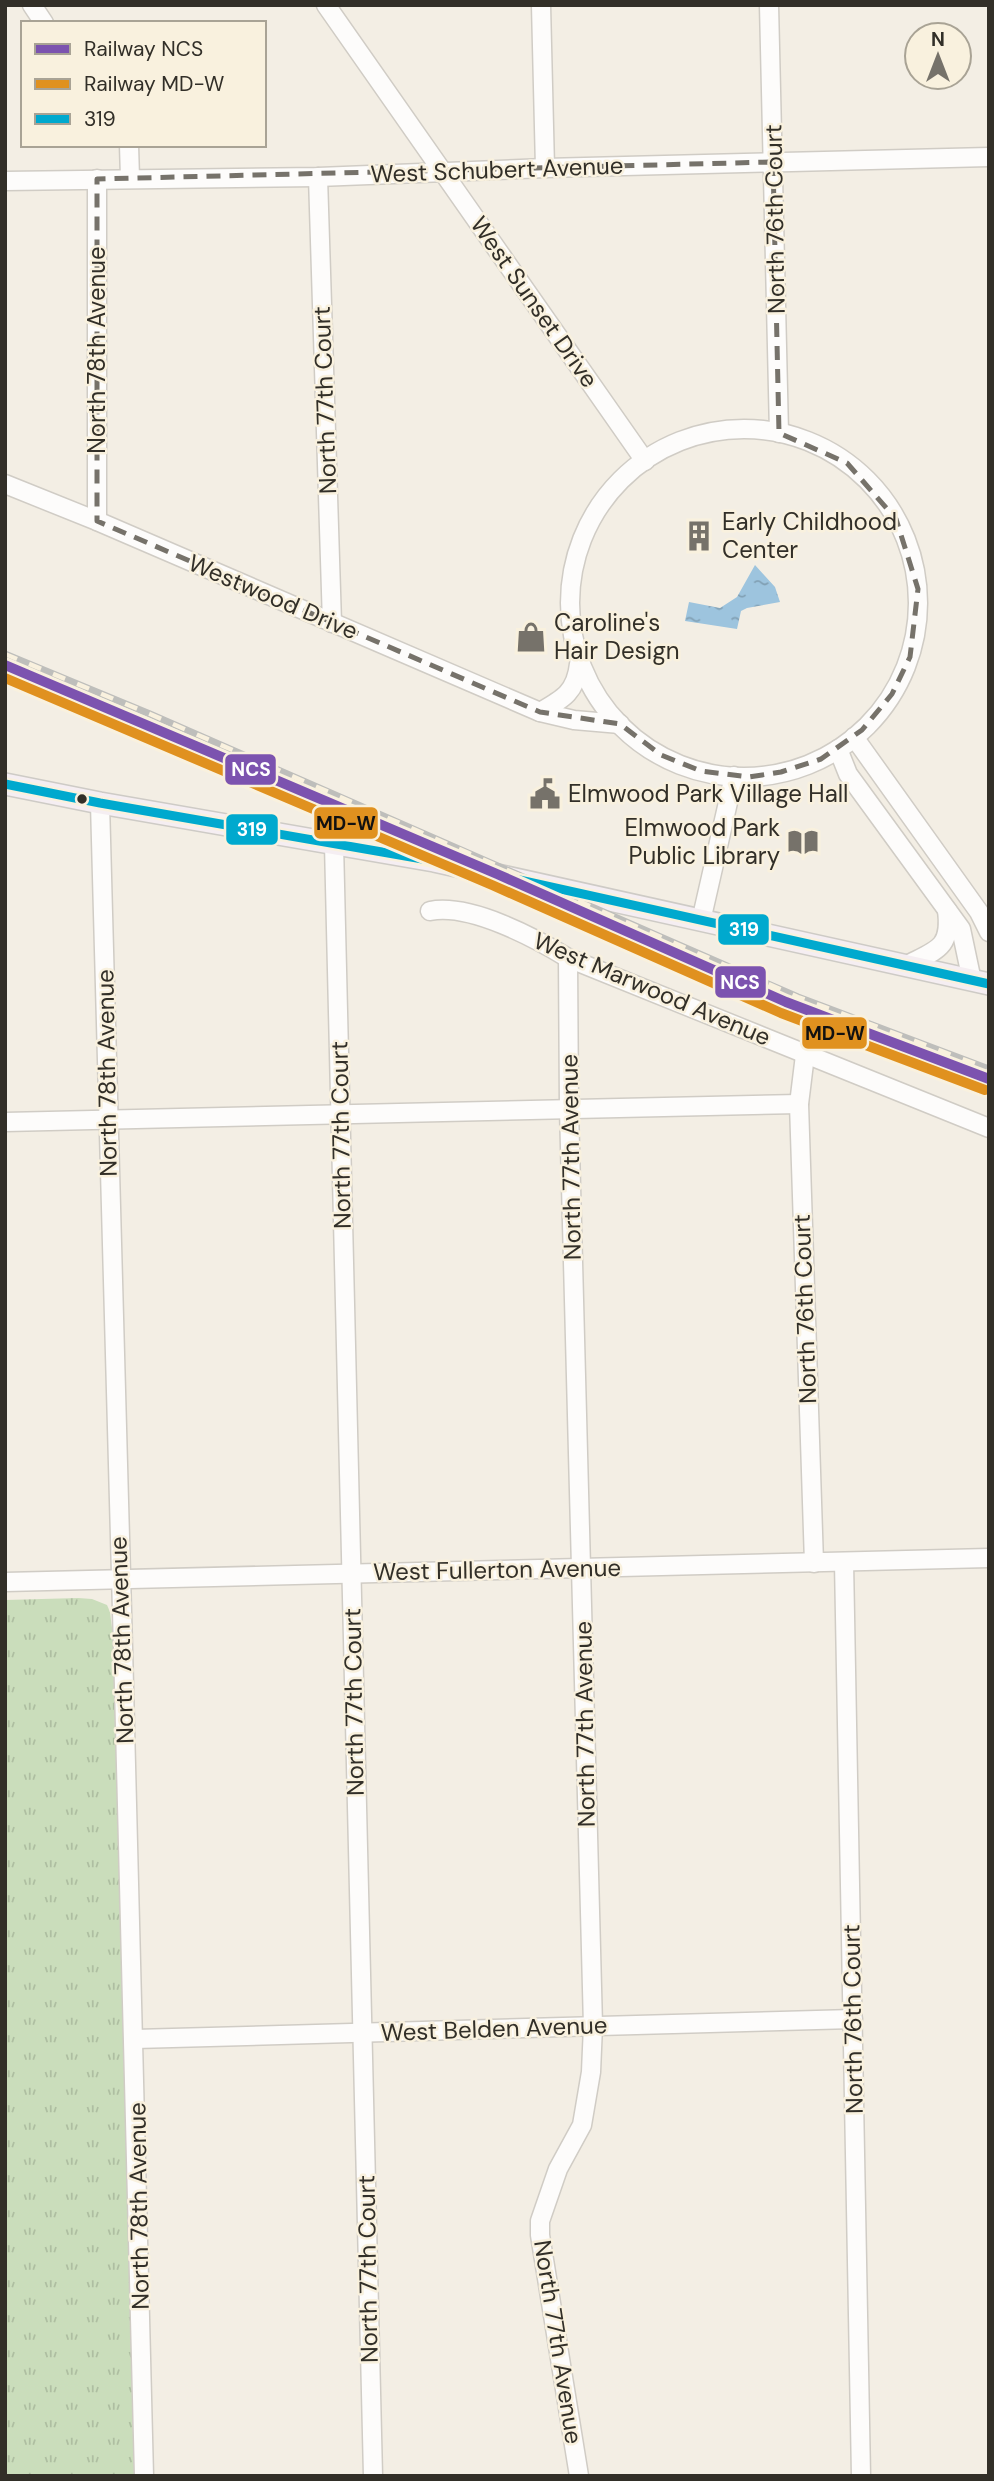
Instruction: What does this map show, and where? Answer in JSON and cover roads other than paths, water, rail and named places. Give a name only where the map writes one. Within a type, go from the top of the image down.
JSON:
[{"type":"main road","points":[[5,784],[497,874],[981,983]]},
{"type":"street","points":[[32,5],[43,21]]},
{"type":"street","name":"West Sunset Drive","points":[[326,5],[645,461]]},
{"type":"street","points":[[541,5],[545,168]]},
{"type":"street","name":"North 76th Court","points":[[769,5],[779,433]]},
{"type":"street","points":[[130,147],[130,178]]},
{"type":"street","name":"West Schubert Avenue","points":[[5,181],[318,177],[545,168],[989,157]]},
{"type":"street","name":"North 77th Court","points":[[318,177],[332,623]]},
{"type":"street","name":"North 78th Avenue","points":[[97,179],[97,521]]},
{"type":"street","points":[[540,712],[561,700],[573,688],[579,664],[570,601],[573,570],[588,527],[604,500],[624,477],[645,461],[678,443],[705,434],[739,430],[779,433],[826,450],[866,479],[883,498],[896,519],[913,562],[918,589],[918,617],[910,656],[892,694],[871,721],[838,749],[821,759],[789,770],[764,775],[734,776],[701,771],[670,760],[642,743],[620,724],[604,705],[579,664]]},
{"type":"street","name":"Westwood Drive","points":[[5,484],[540,712],[574,720],[620,724]]},
{"type":"street","points":[[854,737],[987,925],[961,929]]},
{"type":"street","points":[[838,749],[848,774],[961,929],[981,983]]},
{"type":"street","points":[[701,921],[734,776]]},
{"type":"street","name":"North 78th Avenue","points":[[100,803],[145,2476]]},
{"type":"street","name":"North 77th Court","points":[[334,844],[373,2476]]},
{"type":"street","name":"West Marwood Avenue","points":[[430,911],[442,909],[461,912],[507,926],[568,958],[989,1128]]},
{"type":"street","points":[[905,966],[930,954],[945,940],[949,931],[947,909]]},
{"type":"street","name":"North 77th Avenue","points":[[568,958],[569,1109],[593,2026],[591,2072],[582,2124],[558,2169],[540,2221],[540,2235],[579,2476]]},
{"type":"street","name":"North 76th Court","points":[[806,1055],[799,1104],[814,1563]]},
{"type":"street","points":[[5,1122],[799,1104]]},
{"type":"street","name":"West Fullerton Avenue","points":[[5,1582],[989,1559]]},
{"type":"street","name":"North 76th Court","points":[[844,1562],[861,2476]]},
{"type":"street","name":"West Belden Avenue","points":[[135,2039],[853,2019]]},
{"type":"water","points":[[755,565],[775,587],[780,602],[741,611],[737,629],[685,621],[689,602],[720,608],[737,597]]},
{"type":"railway","points":[[5,654],[150,714],[798,997],[989,1069]]},
{"type":"rail line","name":"NCS","points":[[5,665],[497,874],[786,1002],[989,1079]]},
{"type":"rail line","name":"MD-W","points":[[5,678],[492,885],[781,1013],[985,1090]]},
{"type":"place","name":"Early Childhood Center","points":[[699,536]]},
{"type":"place","name":"Caroline's Hair Design","points":[[531,637]]},
{"type":"place","name":"Elmwood Park Village Hall","points":[[545,794]]},
{"type":"place","name":"Elmwood Park Public Library","points":[[803,842]]}]
